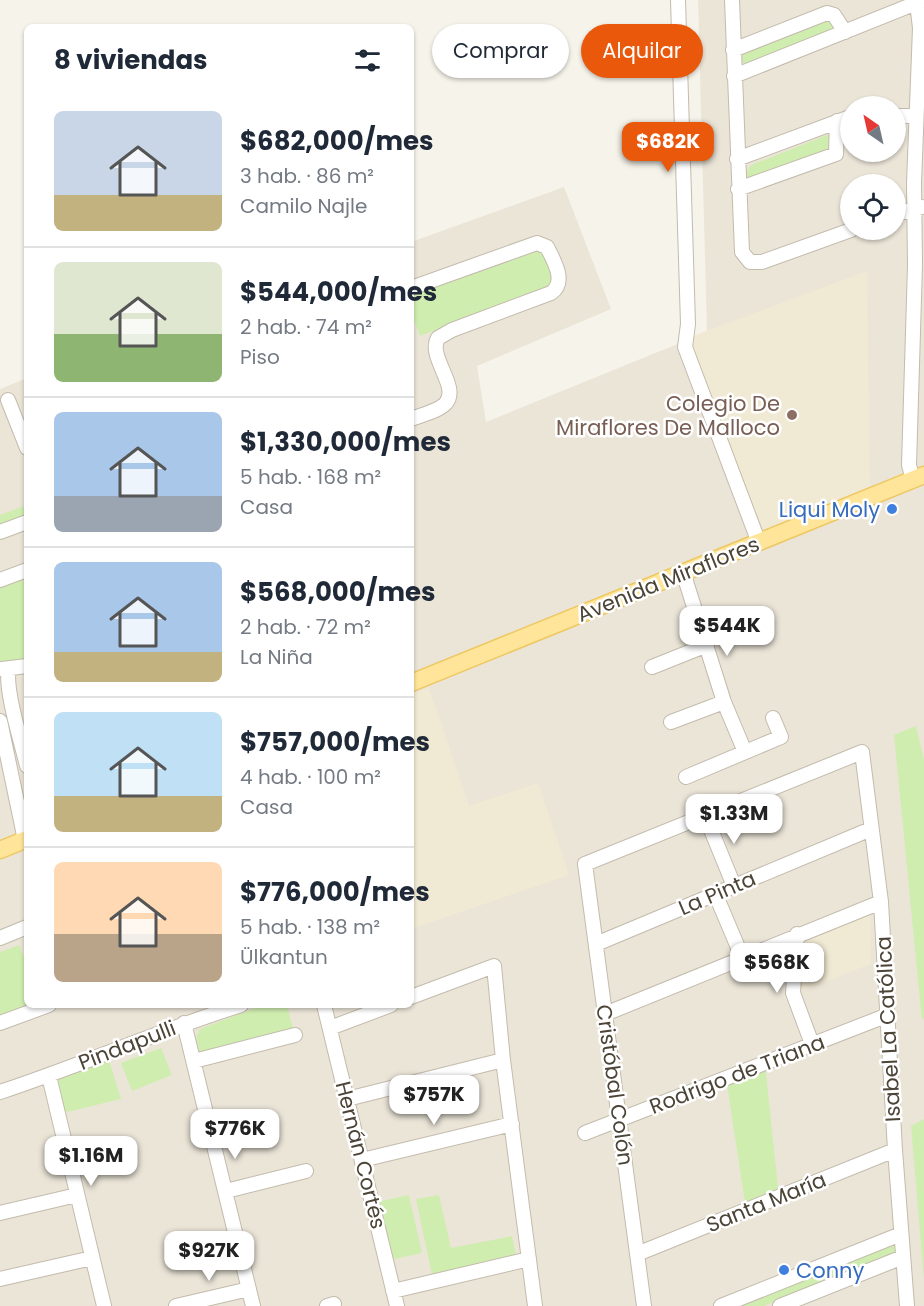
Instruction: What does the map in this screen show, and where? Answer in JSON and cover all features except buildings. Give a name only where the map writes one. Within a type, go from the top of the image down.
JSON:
[{"type":"main road","name":"Avenida Miraflores","points":[[414,682],[918,478]]},
{"type":"main road","points":[[0,850],[24,841]]},
{"type":"street","points":[[678,0],[688,324],[685,347],[759,543]]},
{"type":"street","points":[[732,0],[740,247],[744,257],[750,262],[762,261],[840,234]]},
{"type":"street","points":[[734,76],[844,32],[900,4],[920,1],[918,377],[909,465],[918,478]]},
{"type":"street","points":[[733,50],[827,12],[834,15],[844,32]]},
{"type":"street","points":[[737,159],[840,120]]},
{"type":"street","points":[[738,189],[836,154],[840,136]]},
{"type":"street","points":[[414,287],[537,243],[547,247],[560,280],[558,287],[551,293],[452,330],[438,338],[435,349],[448,386],[448,399],[442,406],[414,418]]},
{"type":"street","points":[[8,400],[24,440]]},
{"type":"street","points":[[0,532],[24,523]]},
{"type":"street","points":[[0,580],[24,571]]},
{"type":"street","points":[[683,572],[724,702],[745,752]]},
{"type":"street","points":[[652,667],[707,645]]},
{"type":"street","points":[[24,666],[4,669],[24,753]]},
{"type":"street","points":[[671,722],[724,702]]},
{"type":"street","points":[[686,777],[781,737],[773,718]]},
{"type":"street","points":[[0,721],[24,831]]},
{"type":"street","name":"Isabel La Católica","points":[[705,815],[862,752],[880,902],[901,1234],[908,1306]]},
{"type":"street","points":[[705,815],[734,886]]},
{"type":"street","name":"Cristóbal Colón","points":[[644,1306],[585,864],[705,815]]},
{"type":"street","name":"La Pinta","points":[[596,944],[871,829]]},
{"type":"street","points":[[715,893],[742,957]]},
{"type":"street","points":[[605,1014],[880,902]]},
{"type":"street","points":[[0,938],[24,928]]},
{"type":"street","points":[[797,934],[793,993],[812,1044]]},
{"type":"street","points":[[414,996],[494,966],[503,1060],[535,1306]]},
{"type":"street","points":[[0,1023],[42,1008]]},
{"type":"street","name":"Pindapulli","points":[[0,1092],[49,1076],[184,1023],[232,1008]]},
{"type":"street","name":"Hernán Cortés","points":[[325,1008],[397,1306]]},
{"type":"street","points":[[330,1028],[383,1008]]},
{"type":"street","name":"Rodrigo de Triana","points":[[585,1132],[888,1015]]},
{"type":"street","points":[[184,1023],[253,1306]]},
{"type":"street","points":[[194,1061],[295,1035]]},
{"type":"street","points":[[347,1099],[503,1060]]},
{"type":"street","points":[[49,1076],[104,1306]]},
{"type":"street","points":[[362,1160],[512,1124]]},
{"type":"street","name":"Santa María","points":[[638,1254],[896,1150]]},
{"type":"street","points":[[226,1191],[306,1171]]},
{"type":"street","points":[[0,1213],[77,1195]]},
{"type":"street","points":[[721,1306],[901,1234]]},
{"type":"street","points":[[780,1306],[903,1257]]},
{"type":"street","points":[[0,1279],[92,1258]]},
{"type":"street","points":[[393,1291],[529,1259]]},
{"type":"street","points":[[176,1306],[249,1289]]},
{"type":"shaded area","points":[[698,0],[924,0],[924,1306],[0,1306],[0,389],[24,379],[24,1008],[414,1008],[414,241],[564,187],[611,309],[477,366],[486,422],[707,332],[700,78],[703,78],[703,24],[699,24]]},
{"type":"shaded area","name":"Colegio De Miraflores De Malloco","points":[[867,271],[870,492],[759,533],[685,339]]},
{"type":"shaded area","points":[[429,688],[469,806],[538,783],[569,875],[414,928],[414,693]]},
{"type":"shaded area","points":[[870,913],[871,964],[801,991],[804,938]]},
{"type":"green space","points":[[824,21],[831,22],[833,27],[829,33],[748,65],[742,62],[741,58],[745,52]]},
{"type":"green space","points":[[832,133],[831,149],[747,180],[747,171],[751,165]]},
{"type":"green space","points":[[534,248],[543,252],[553,275],[548,288],[420,336],[414,320],[414,292]]},
{"type":"green space","points":[[24,506],[24,522],[0,531],[0,515]]},
{"type":"green space","points":[[24,576],[24,660],[0,662],[0,586]]},
{"type":"green space","points":[[916,726],[924,760],[924,1017],[922,1021],[894,735]]},
{"type":"green space","points":[[19,945],[24,958],[24,1008],[29,1008],[0,1018],[0,952]]},
{"type":"green space","points":[[255,1008],[288,1008],[294,1033],[201,1058],[196,1037],[200,1029]]},
{"type":"green space","points":[[161,1048],[172,1075],[132,1091],[121,1063]]},
{"type":"green space","points":[[109,1060],[121,1099],[63,1113],[55,1081]]},
{"type":"green space","points":[[765,1063],[779,1197],[746,1210],[726,1078]]},
{"type":"green space","points":[[924,1119],[924,1280],[911,1126]]},
{"type":"green space","points":[[409,1195],[422,1253],[390,1260],[377,1202]]},
{"type":"green space","points":[[439,1195],[451,1248],[512,1236],[516,1255],[432,1275],[416,1199]]},
{"type":"green space","points":[[895,1244],[896,1254],[764,1306],[734,1306]]},
{"type":"place","name":"Colegio De Miraflores De Malloco","points":[[792,415]]},
{"type":"place","name":"Liqui Moly","points":[[892,509]]},
{"type":"place","name":"Conny","points":[[784,1270]]}]
